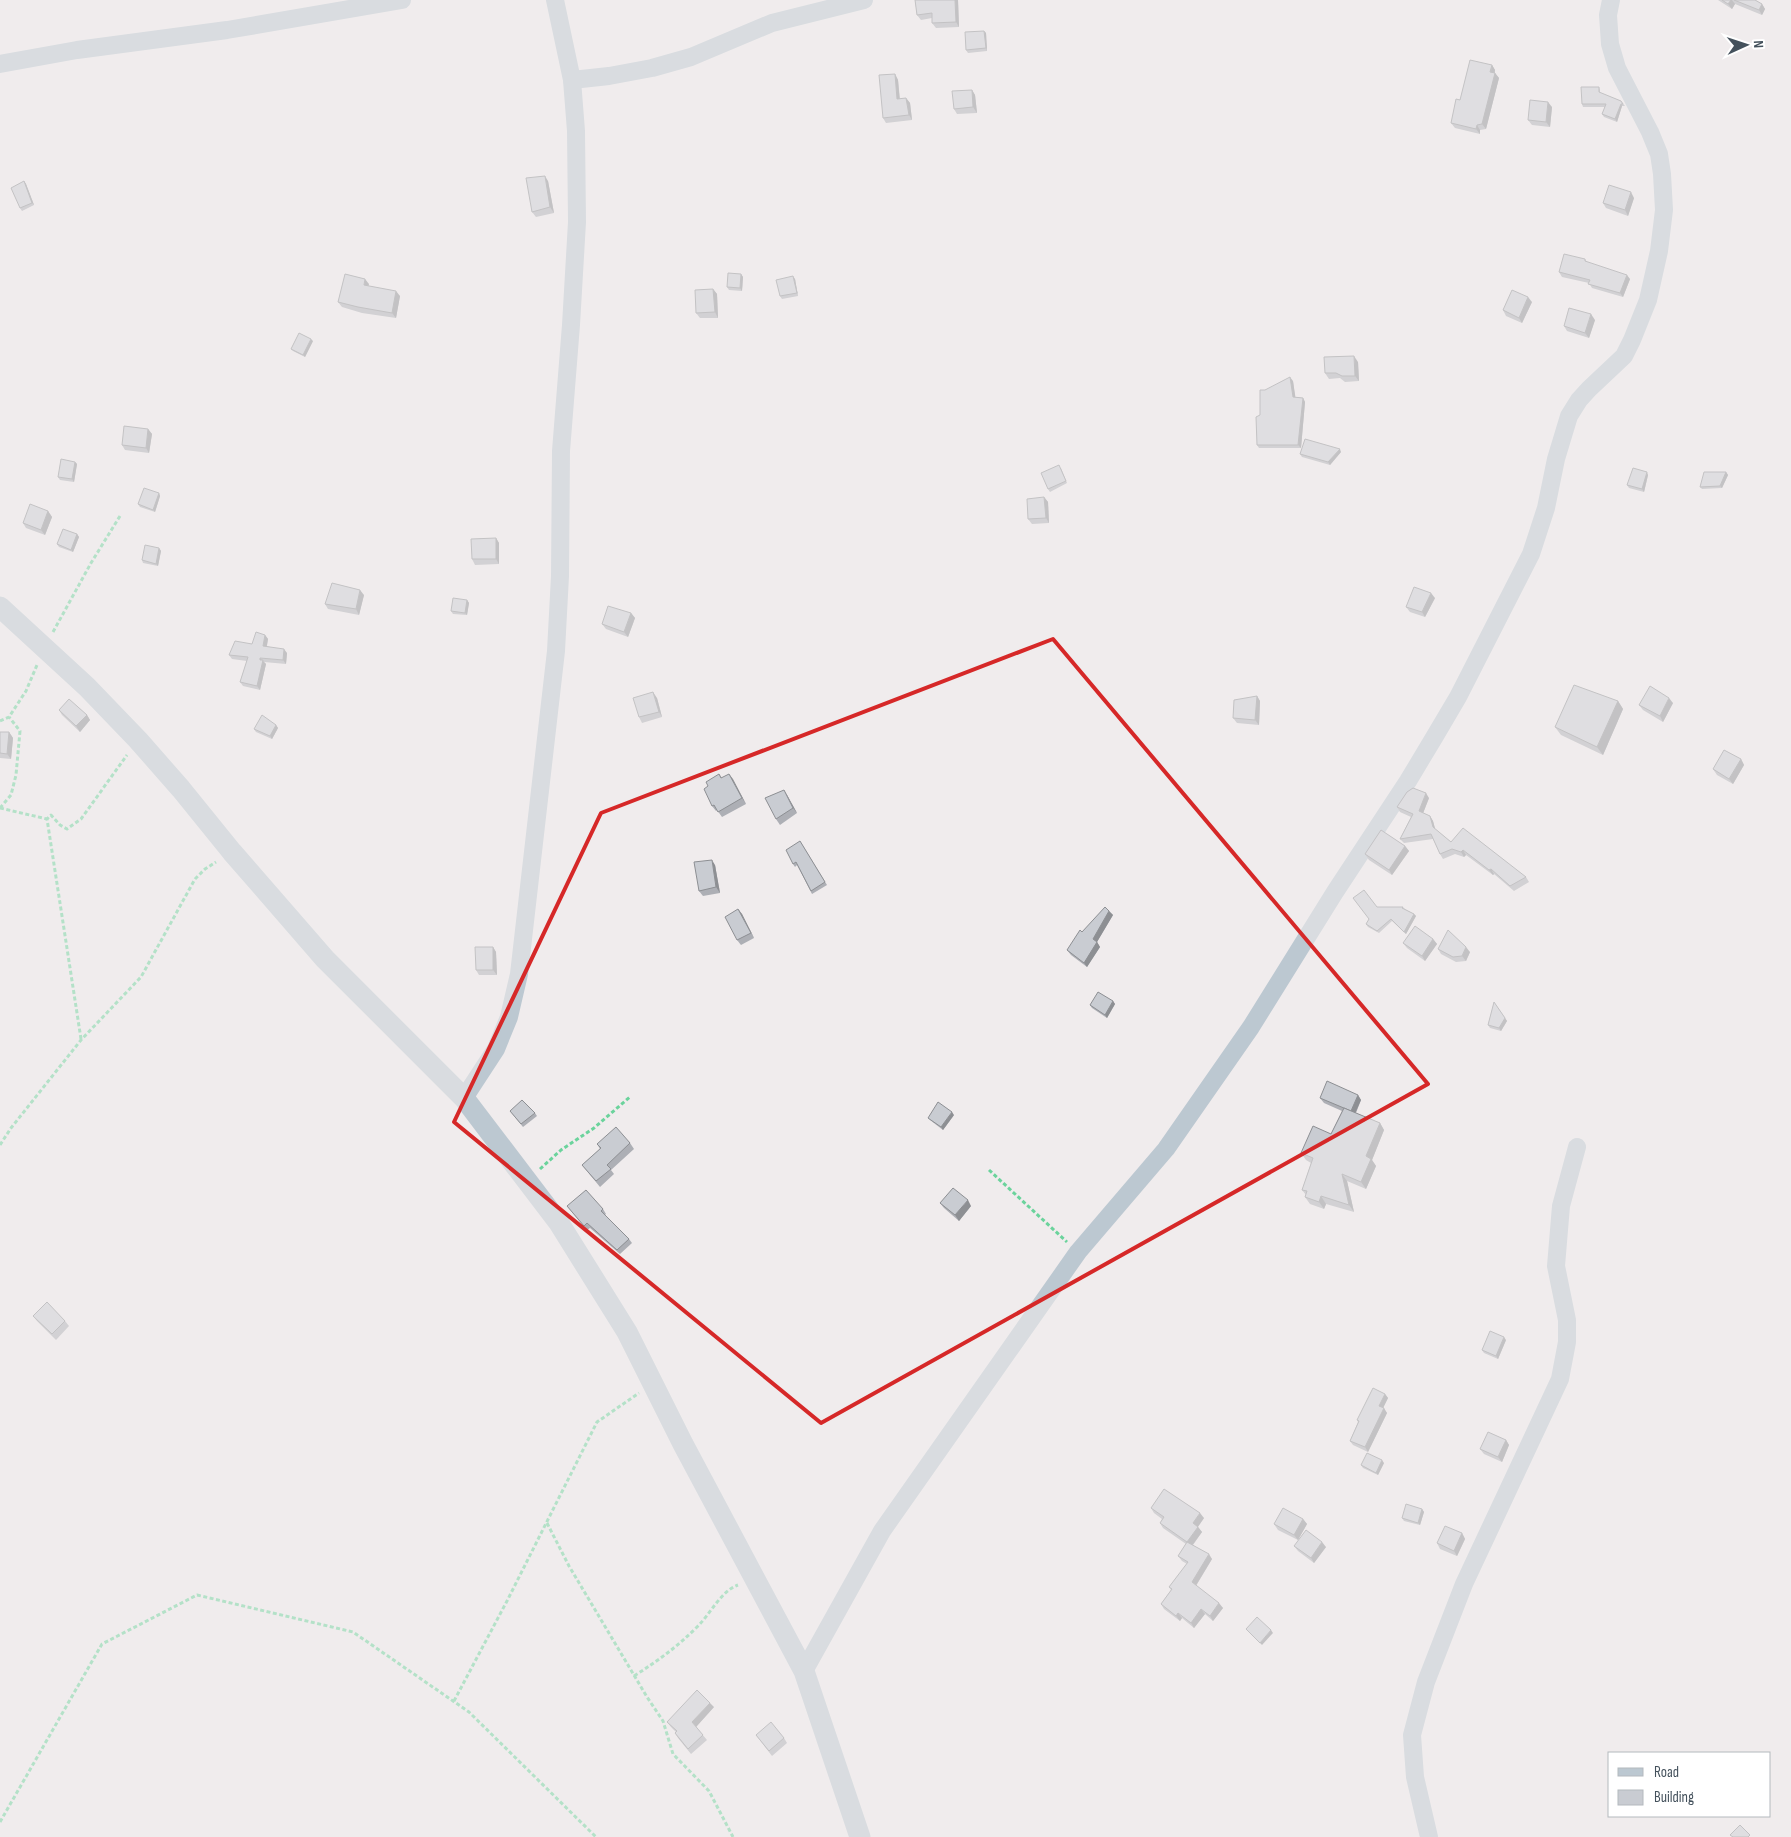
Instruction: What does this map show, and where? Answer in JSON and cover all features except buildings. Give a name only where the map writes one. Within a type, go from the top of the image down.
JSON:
[{"type":"street","points":[[0,64],[77,50],[227,30],[402,0]]},
{"type":"street","points":[[464,1098],[496,1049],[509,1017],[519,974],[556,651],[560,576],[561,452],[577,222],[576,131],[572,80],[555,0]]},
{"type":"street","points":[[572,80],[609,76],[652,68],[691,57],[772,23],[864,0]]},
{"type":"street","points":[[804,1671],[882,1531],[1078,1252],[1172,1141],[1251,1027],[1335,892],[1408,782],[1458,697],[1531,554],[1546,508],[1556,460],[1569,416],[1589,389],[1624,356],[1648,300],[1659,251],[1664,210],[1659,154],[1650,132],[1617,68],[1610,44],[1608,15],[1610,0]]},
{"type":"street","points":[[0,607],[87,687],[138,740],[325,959],[464,1098],[559,1223],[628,1332],[754,1579],[804,1671],[860,1837]]},
{"type":"street","points":[[1429,1837],[1415,1777],[1412,1735],[1426,1682],[1464,1584],[1560,1379],[1567,1342],[1567,1320],[1556,1266],[1561,1206],[1577,1147]]},
{"type":"path","points":[[0,720],[9,717],[26,690],[44,648],[120,516]]},
{"type":"path","points":[[9,717],[20,731],[16,775],[11,795],[0,808],[47,819]]},
{"type":"path","points":[[47,819],[51,815],[60,825],[68,829],[80,819],[138,740]]},
{"type":"path","points":[[47,819],[81,1040]]},
{"type":"path","points":[[0,1145],[11,1128],[81,1040],[141,976],[195,879],[205,869],[232,852]]},
{"type":"path","points":[[525,1177],[531,1178],[560,1150],[594,1128],[631,1096]]},
{"type":"path","points":[[989,1170],[1078,1252]]},
{"type":"path","points":[[454,1701],[507,1601],[597,1422],[641,1392],[658,1392]]},
{"type":"path","points":[[546,1522],[569,1566],[663,1721],[673,1754],[709,1792],[733,1837]]},
{"type":"path","points":[[634,1676],[669,1653],[700,1624],[730,1587],[754,1579]]},
{"type":"path","points":[[0,1822],[102,1644],[197,1594],[353,1632],[469,1712],[596,1837]]},
{"type":"highlighted area","points":[[1053,639],[1428,1084],[821,1423],[454,1122],[601,813]]}]
